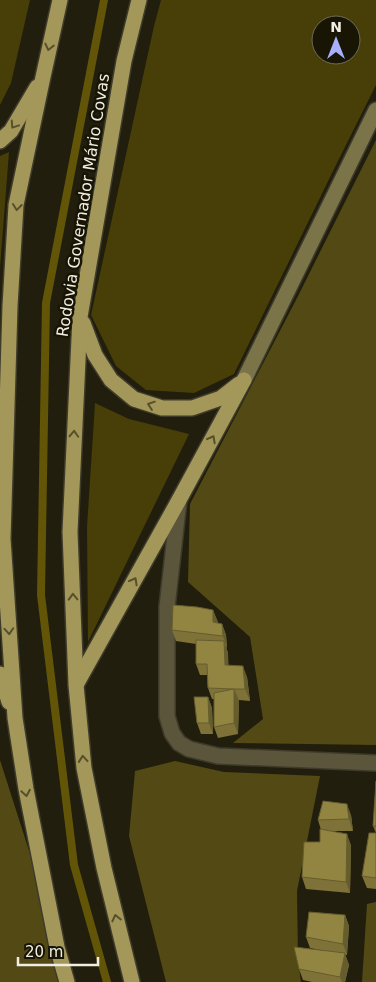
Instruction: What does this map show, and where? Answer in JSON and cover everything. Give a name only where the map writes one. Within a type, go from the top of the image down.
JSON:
[{"type":"highway","points":[[60,0],[16,205],[10,306],[3,540],[15,718],[29,808],[57,947],[67,982]]},
{"type":"highway","name":"Rodovia Governador Mário Covas","points":[[132,982],[104,868],[84,768],[76,685],[70,532],[80,317],[124,61],[139,0]]},
{"type":"highway","points":[[0,141],[10,131],[43,77]]},
{"type":"highway","points":[[80,317],[94,355],[111,380],[134,399],[162,408],[192,408],[221,398],[244,380]]},
{"type":"highway","points":[[76,685],[244,380]]},
{"type":"highway","points":[[0,674],[2,689],[15,718]]},
{"type":"main road","points":[[244,380],[376,110]]},
{"type":"street","points":[[179,500],[168,606],[167,681],[168,716],[172,733],[179,743],[190,749],[218,756],[376,763]]},
{"type":"shaded area","points":[[0,0],[30,0],[11,83],[0,105]]},
{"type":"shaded area","points":[[161,0],[376,0],[376,85],[234,374],[194,393],[146,390],[116,366],[91,315]]},
{"type":"shaded area","points":[[376,140],[376,745],[233,743],[263,719],[250,637],[188,582],[190,504],[297,298]]},
{"type":"shaded area","points":[[9,152],[0,268],[0,156]]},
{"type":"shaded area","points":[[95,403],[129,419],[189,434],[88,642],[87,527]]},
{"type":"shaded area","points":[[0,760],[71,982],[0,982]]},
{"type":"shaded area","points":[[175,761],[224,772],[320,776],[297,891],[298,959],[301,982],[166,982],[129,836],[135,771]]},
{"type":"shaded area","points":[[376,902],[376,982],[362,982],[367,904]]},
{"type":"building","points":[[173,605],[213,610],[213,622],[222,624],[223,636],[172,630]]},
{"type":"building","points":[[196,640],[224,641],[225,665],[243,666],[245,689],[208,688],[207,664],[196,664]]},
{"type":"building","points":[[234,689],[234,723],[214,727],[214,693]]},
{"type":"building","points":[[194,697],[208,697],[209,723],[197,723]]},
{"type":"building","points":[[376,781],[376,826],[373,826]]},
{"type":"building","points":[[323,801],[347,804],[349,819],[318,820]]},
{"type":"building","points":[[320,829],[347,834],[346,882],[302,877],[304,842],[320,842]]},
{"type":"building","points":[[369,833],[376,833],[376,878],[362,876]]},
{"type":"building","points":[[309,912],[345,915],[343,944],[306,937]]},
{"type":"building","points":[[294,947],[345,953],[340,977],[299,969]]},
{"type":"waterway","points":[[104,0],[46,303],[41,595],[74,865],[107,982]]}]
